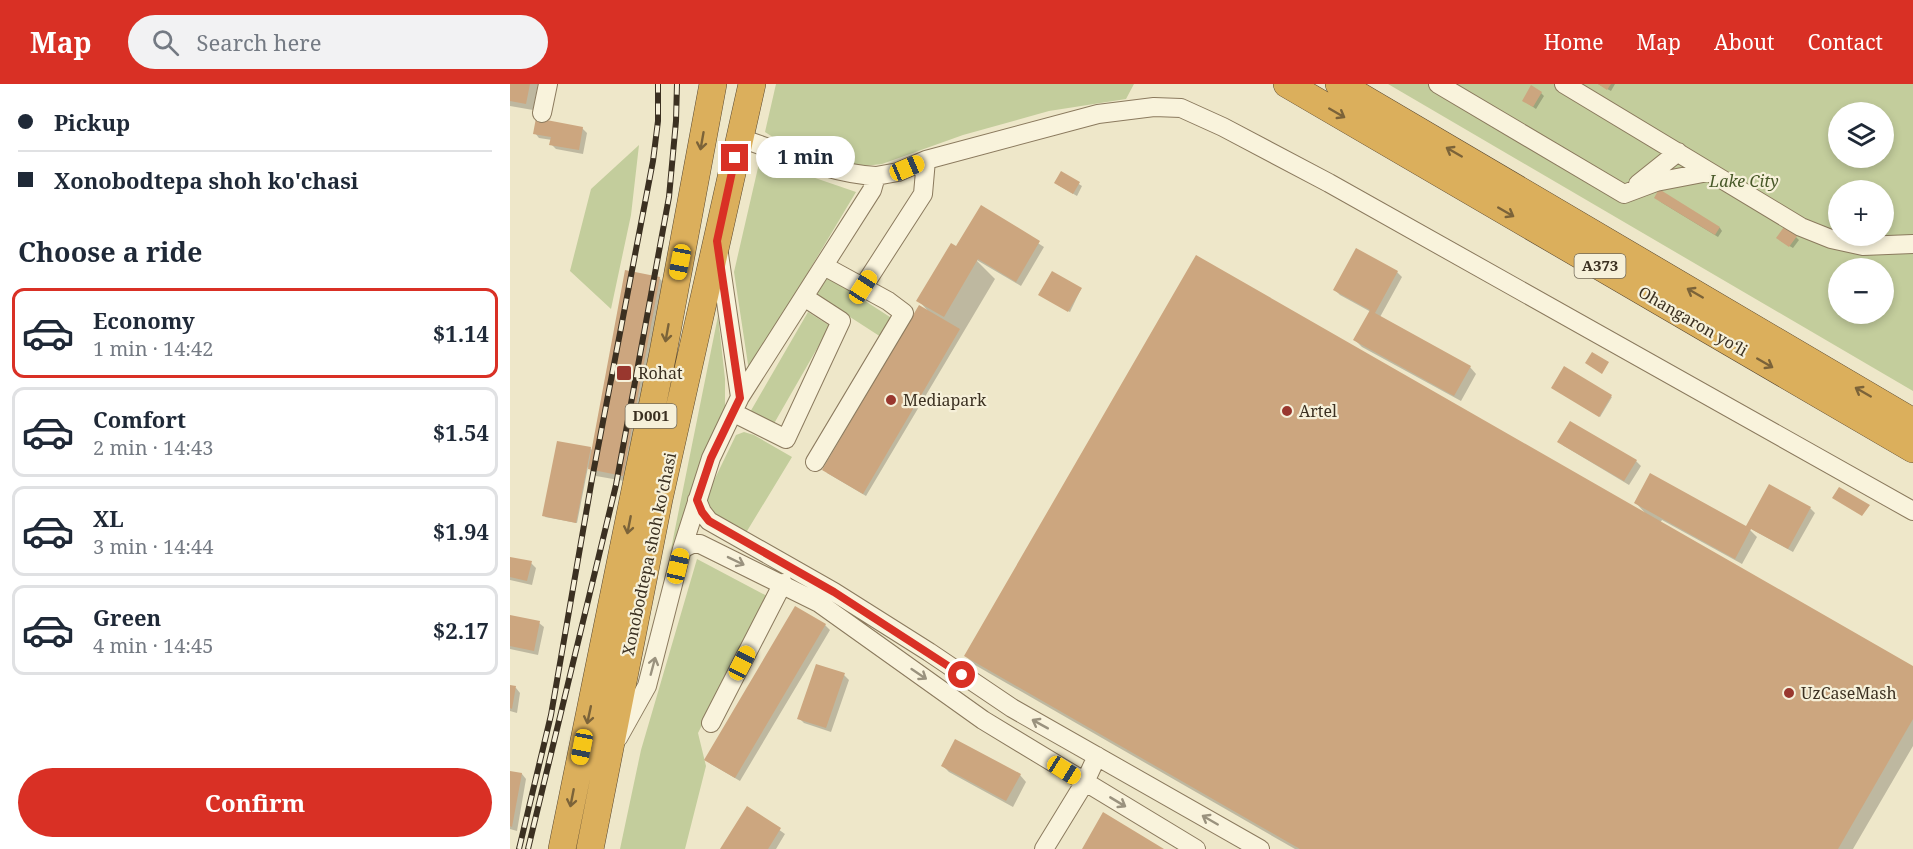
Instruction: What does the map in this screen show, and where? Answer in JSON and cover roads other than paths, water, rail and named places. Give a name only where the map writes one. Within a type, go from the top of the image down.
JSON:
[{"type":"highway","name":"Xonobodtepa shoh ko'chasi","points":[[562,849],[656,388],[713,84]]},
{"type":"highway","name":"Xonobodtepa shoh ko'chasi","points":[[590,849],[659,499],[752,84]]},
{"type":"highway","name":"Ohangaron yoʻli","points":[[1287,84],[1913,449]]},
{"type":"highway","name":"Ohangaron yoʻli","points":[[1339,84],[1913,422]]},
{"type":"highway","points":[[582,747],[608,753]]},
{"type":"street","points":[[542,113],[548,84]]},
{"type":"street","points":[[1438,84],[1624,194]]},
{"type":"street","points":[[1564,84],[1801,227],[1831,239],[1863,246],[1913,244]]},
{"type":"street","points":[[740,138],[859,176],[876,176],[898,171],[926,160],[1098,114],[1154,106],[1181,108],[1329,183],[1913,511]]},
{"type":"street","points":[[1624,194],[1678,152]]},
{"type":"street","points":[[863,287],[922,194],[926,160]]},
{"type":"street","points":[[1624,194],[1656,182],[1708,172]]},
{"type":"street","points":[[608,753],[647,686],[682,549],[711,458],[737,405],[872,190],[876,176]]},
{"type":"street","points":[[717,241],[737,405],[786,439],[841,321],[804,297]]},
{"type":"street","points":[[815,462],[904,313],[824,266]]},
{"type":"street","points":[[697,500],[709,521],[834,592],[1012,708],[1260,849]]},
{"type":"street","points":[[682,549],[692,544],[700,544],[819,603],[984,720],[1196,849]]},
{"type":"street","points":[[711,723],[783,584]]},
{"type":"street","points":[[894,657],[905,637]]},
{"type":"street","points":[[1044,849],[1085,782],[1097,756]]},
{"type":"railway","points":[[519,849],[551,715],[592,479],[653,161],[658,121],[658,84]]},
{"type":"railway","points":[[528,849],[616,485],[669,197],[677,84]]},
{"type":"place","name":"Rohat","points":[[624,373]]},
{"type":"place","name":"Mediapark","points":[[891,400]]},
{"type":"place","name":"Artel","points":[[1287,411]]},
{"type":"place","name":"UzCaseMash","points":[[1789,693]]},
{"type":"park label","name":"Lake City","points":[[1744,181]]}]
